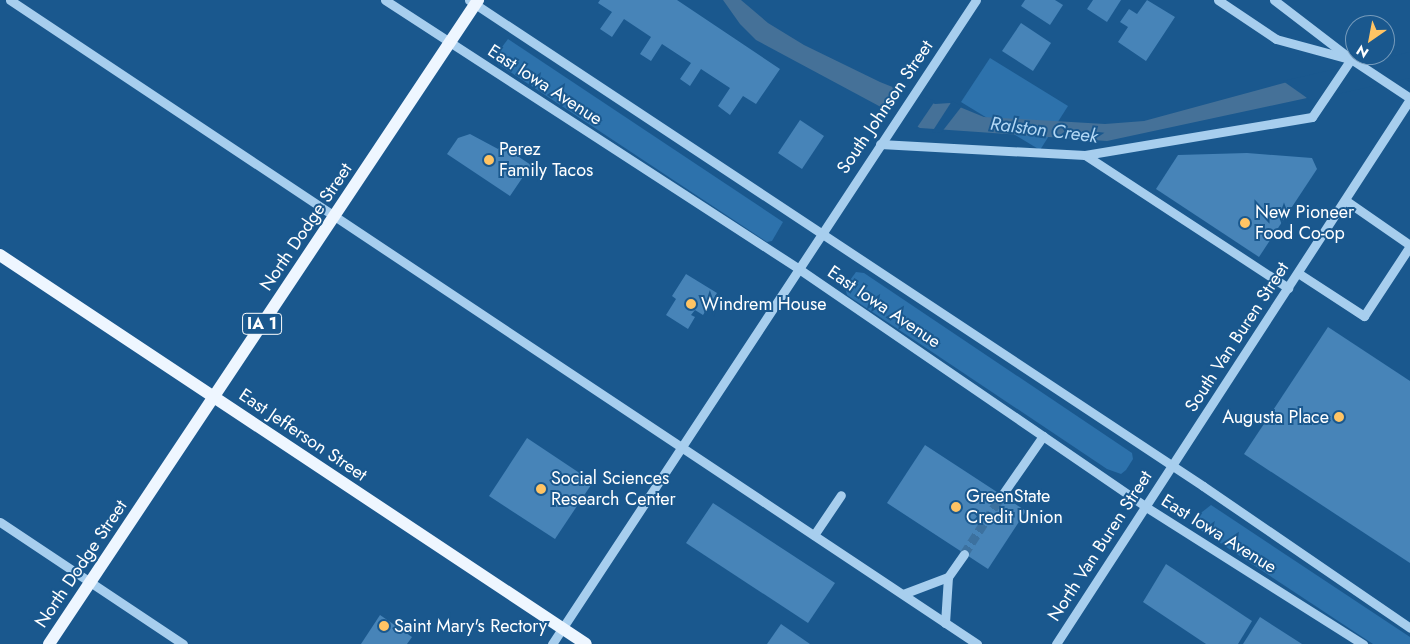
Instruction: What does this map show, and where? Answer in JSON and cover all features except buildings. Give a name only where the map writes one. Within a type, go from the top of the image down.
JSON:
[{"type":"main road","name":"North Dodge Street","points":[[48,644],[449,43],[474,1]]},
{"type":"main road","name":"East Jefferson Street","points":[[0,255],[586,644]]},
{"type":"street","points":[[10,0],[977,644]]},
{"type":"street","name":"East Iowa Avenue","points":[[385,0],[799,269],[1146,506],[1363,644]]},
{"type":"street","name":"South Johnson Street","points":[[552,644],[976,0]]},
{"type":"street","points":[[1218,0],[1276,39],[1345,60]]},
{"type":"street","points":[[1274,0],[1345,58]]},
{"type":"street","name":"East Iowa Avenue","points":[[474,1],[1173,466],[1410,628]]},
{"type":"street","points":[[880,144],[1084,156],[1312,117],[1346,65]]},
{"type":"street","points":[[1356,65],[1410,98]]},
{"type":"street","name":"South Van Buren Street","points":[[1173,466],[1410,98]]},
{"type":"street","points":[[1084,156],[1288,288]]},
{"type":"street","points":[[1298,273],[1364,316],[1410,245],[1345,200]]},
{"type":"street","points":[[1002,496],[1043,436]]},
{"type":"street","name":"North Van Buren Street","points":[[1056,644],[1173,466]]},
{"type":"street","points":[[814,535],[841,494]]},
{"type":"street","points":[[0,522],[183,644]]},
{"type":"street","points":[[945,623],[951,573],[964,554]]},
{"type":"street","points":[[903,594],[951,573]]},
{"type":"shaded area","points":[[508,39],[783,222],[772,241],[767,242],[498,64],[496,55]]},
{"type":"shaded area","points":[[990,58],[1068,106],[1040,150],[961,102]]},
{"type":"shaded area","points":[[856,272],[864,273],[1132,453],[1133,459],[1126,470],[1121,474],[1107,469],[847,295],[845,287]]},
{"type":"shaded area","points":[[1211,505],[1410,637],[1410,644],[1373,644],[1196,527],[1197,516]]},
{"type":"water","name":"Ralston Creek","points":[[723,0],[741,0],[768,23],[804,45],[880,82],[935,104],[950,103],[984,117],[1105,124],[1144,121],[1291,81],[1307,98],[1107,141],[920,128],[756,40],[740,24]]},
{"type":"pier","points":[[1410,52],[1410,78],[1310,100],[1283,81],[1353,65],[1395,65],[1395,55]]},
{"type":"pier","points":[[905,89],[935,101],[916,129],[886,114]]},
{"type":"pier","points":[[952,101],[962,106],[941,133],[932,132]]},
{"type":"tunnel","points":[[964,554],[1002,495]]},
{"type":"place","name":"Perez Family Tacos","points":[[489,160]]},
{"type":"place","name":"New Pioneer Food Co-op","points":[[1245,223]]},
{"type":"place","name":"Windrem House","points":[[691,304]]},
{"type":"place","name":"Augusta Place","points":[[1339,417]]},
{"type":"place","name":"Social Sciences Research Center","points":[[541,489]]},
{"type":"place","name":"GreenState Credit Union","points":[[956,507]]},
{"type":"place","name":"Saint Mary's Rectory","points":[[384,626]]}]
